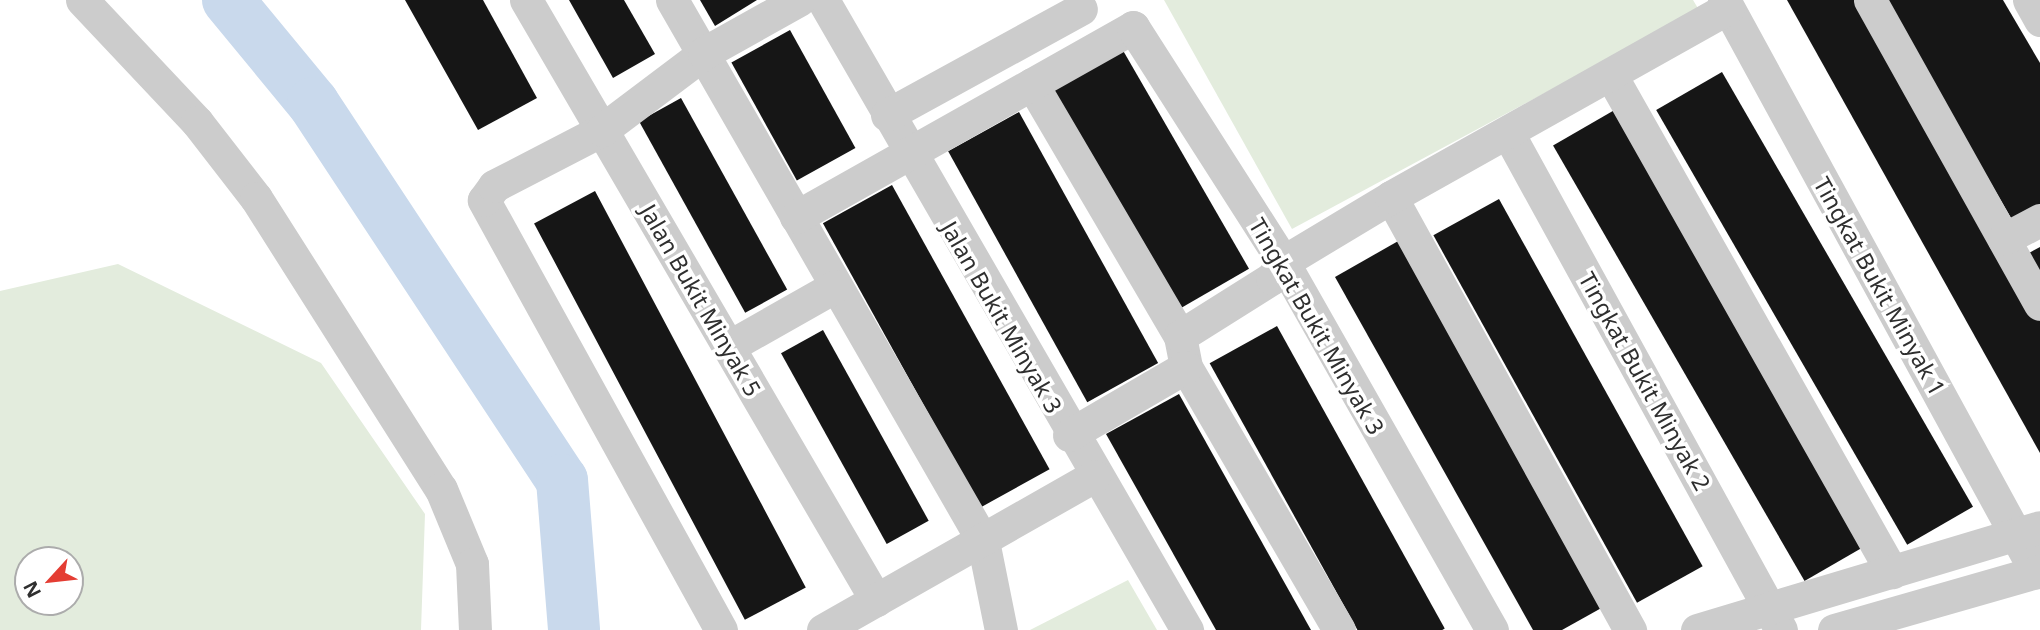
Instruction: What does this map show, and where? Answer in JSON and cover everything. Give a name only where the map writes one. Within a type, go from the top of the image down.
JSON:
[{"type":"street","points":[[82,0],[197,122],[256,198],[441,489],[472,564],[475,630]]},
{"type":"street","name":"Jalan Bukit Minyak 5","points":[[526,0],[876,600]]},
{"type":"street","points":[[672,0],[984,541],[1001,630]]},
{"type":"street","points":[[721,630],[484,200],[494,186],[602,131],[704,53],[799,0]]},
{"type":"street","name":"Jalan Bukit Minyak 3","points":[[823,0],[1069,435],[1187,630]]},
{"type":"street","points":[[1870,0],[2040,304]]},
{"type":"street","points":[[2029,0],[2040,20]]},
{"type":"street","points":[[1069,435],[1183,352],[1272,278],[1283,262],[1391,197],[1612,77],[1726,4]]},
{"type":"street","name":"Tingkat Bukit Minyak 1","points":[[1726,4],[2028,530],[2038,572]]},
{"type":"street","points":[[887,115],[1081,9]]},
{"type":"street","name":"Tingkat Bukit Minyak 3","points":[[1032,84],[1133,27],[1283,262],[1492,630]]},
{"type":"street","points":[[1612,77],[1892,572]]},
{"type":"street","points":[[796,217],[1032,84],[1339,630]]},
{"type":"street","name":"Tingkat Bukit Minyak 2","points":[[1508,133],[1776,620]]},
{"type":"street","points":[[1391,197],[1630,630]]},
{"type":"street","points":[[2004,239],[2040,220]]},
{"type":"street","points":[[729,347],[836,286]]},
{"type":"street","points":[[823,630],[984,541],[1094,476]]},
{"type":"street","points":[[1697,630],[1776,620],[1892,572],[2028,530]]},
{"type":"street","points":[[1835,630],[2038,572]]},
{"type":"green space","points":[[1164,0],[1693,0],[1699,10],[1292,229]]},
{"type":"green space","points":[[118,264],[321,363],[425,514],[421,630],[0,630],[0,291]]},
{"type":"green space","points":[[1128,580],[1157,630],[1030,630]]},
{"type":"building","points":[[405,0],[483,0],[537,98],[478,130]]},
{"type":"building","points":[[569,0],[624,0],[655,54],[613,78]]},
{"type":"building","points":[[700,0],[757,0],[715,26]]},
{"type":"building","points":[[1787,0],[1860,0],[2040,321],[2040,453]]},
{"type":"building","points":[[1884,0],[2003,0],[2040,63],[2040,207],[2014,223]]},
{"type":"building","points":[[790,30],[855,148],[797,181],[731,62]]},
{"type":"building","points":[[1121,47],[1249,269],[1179,309],[1051,88]]},
{"type":"building","points":[[1722,72],[1973,507],[1907,545],[1656,110]]},
{"type":"building","points":[[681,98],[787,290],[745,313],[639,121]]},
{"type":"building","points":[[1618,108],[1870,544],[1805,581],[1553,146]]},
{"type":"building","points":[[1019,112],[1158,363],[1087,402],[948,151]]},
{"type":"building","points":[[892,185],[1050,469],[980,508],[823,223]]},
{"type":"building","points":[[595,191],[806,587],[745,620],[534,223]]},
{"type":"building","points":[[1499,199],[1703,566],[1637,603],[1433,235]]},
{"type":"building","points":[[1400,240],[1605,606],[1562,630],[1533,630],[1335,277]]},
{"type":"building","points":[[2040,247],[2040,272],[2029,253]]},
{"type":"building","points":[[1277,326],[1445,629],[1357,630],[1210,363]]},
{"type":"building","points":[[823,330],[929,521],[887,544],[781,353]]},
{"type":"building","points":[[1179,394],[1311,630],[1216,630],[1106,434]]},
{"type":"waterway","points":[[228,0],[313,103],[562,480],[574,630]]}]
